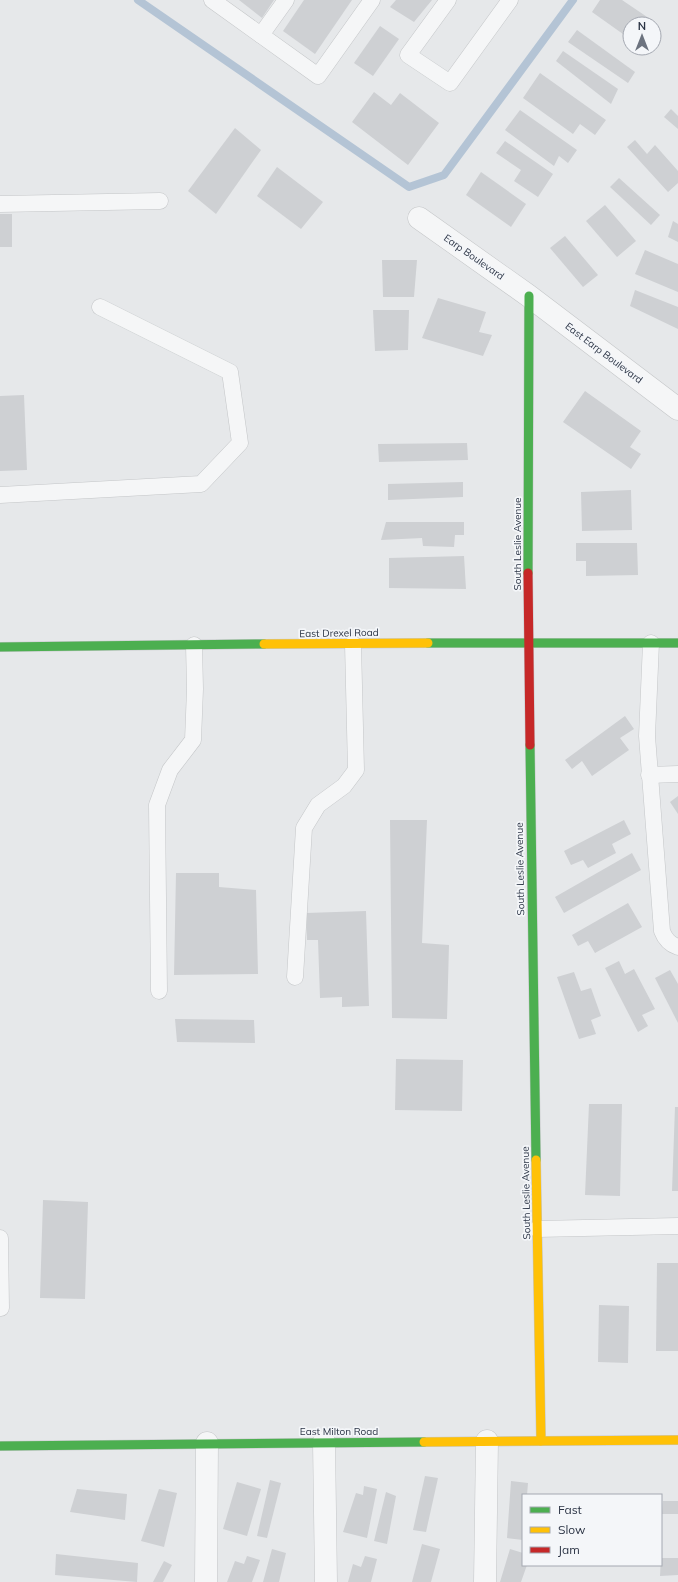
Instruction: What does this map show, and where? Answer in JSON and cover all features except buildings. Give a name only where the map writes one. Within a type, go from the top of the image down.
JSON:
[{"type":"street","name":"Earp Boulevard","points":[[419,218],[529,296]]},
{"type":"street","name":"East Earp Boulevard","points":[[529,296],[678,409]]},
{"type":"street","name":"South Leslie Avenue","points":[[529,296],[528,642],[541,1441]]},
{"type":"street","name":"East Drexel Road","points":[[0,647],[528,642],[678,643]]},
{"type":"street","name":"East Milton Road","points":[[0,1446],[678,1440]]},
{"type":"street","points":[[486,1582],[487,1441]]},
{"type":"street","points":[[324,1442],[326,1582]]},
{"type":"street","points":[[206,1443],[206,1582]]},
{"type":"lane","points":[[212,0],[318,76],[372,0]]},
{"type":"lane","points":[[261,35],[286,0]]},
{"type":"lane","points":[[448,0],[408,55],[450,82],[510,0]]},
{"type":"lane","points":[[0,204],[160,201]]},
{"type":"lane","points":[[0,495],[201,484],[240,443],[230,372],[100,307]]},
{"type":"lane","points":[[651,643],[646,736],[662,931],[665,939],[672,945],[678,947]]},
{"type":"lane","points":[[295,977],[304,828],[318,805],[344,786],[356,770],[353,644]]},
{"type":"lane","points":[[159,990],[157,806],[170,770],[193,740],[195,689],[194,646]]},
{"type":"lane","points":[[649,775],[678,774]]},
{"type":"lane","points":[[537,1229],[678,1226]]},
{"type":"lane","points":[[0,1238],[0,1308]]},
{"type":"waterway","points":[[138,0],[409,187],[444,175],[573,0]]},
{"type":"traffic: fast","points":[[528,573],[529,296]]},
{"type":"traffic: fast","points":[[428,643],[678,643]]},
{"type":"traffic: fast","points":[[0,647],[264,644]]},
{"type":"traffic: fast","points":[[530,745],[536,1160]]},
{"type":"traffic: fast","points":[[0,1446],[424,1442]]},
{"type":"traffic: slow","points":[[264,644],[428,643]]},
{"type":"traffic: slow","points":[[536,1160],[541,1441]]},
{"type":"traffic: slow","points":[[424,1442],[678,1440]]},
{"type":"traffic: jam","points":[[528,573],[530,745]]}]
